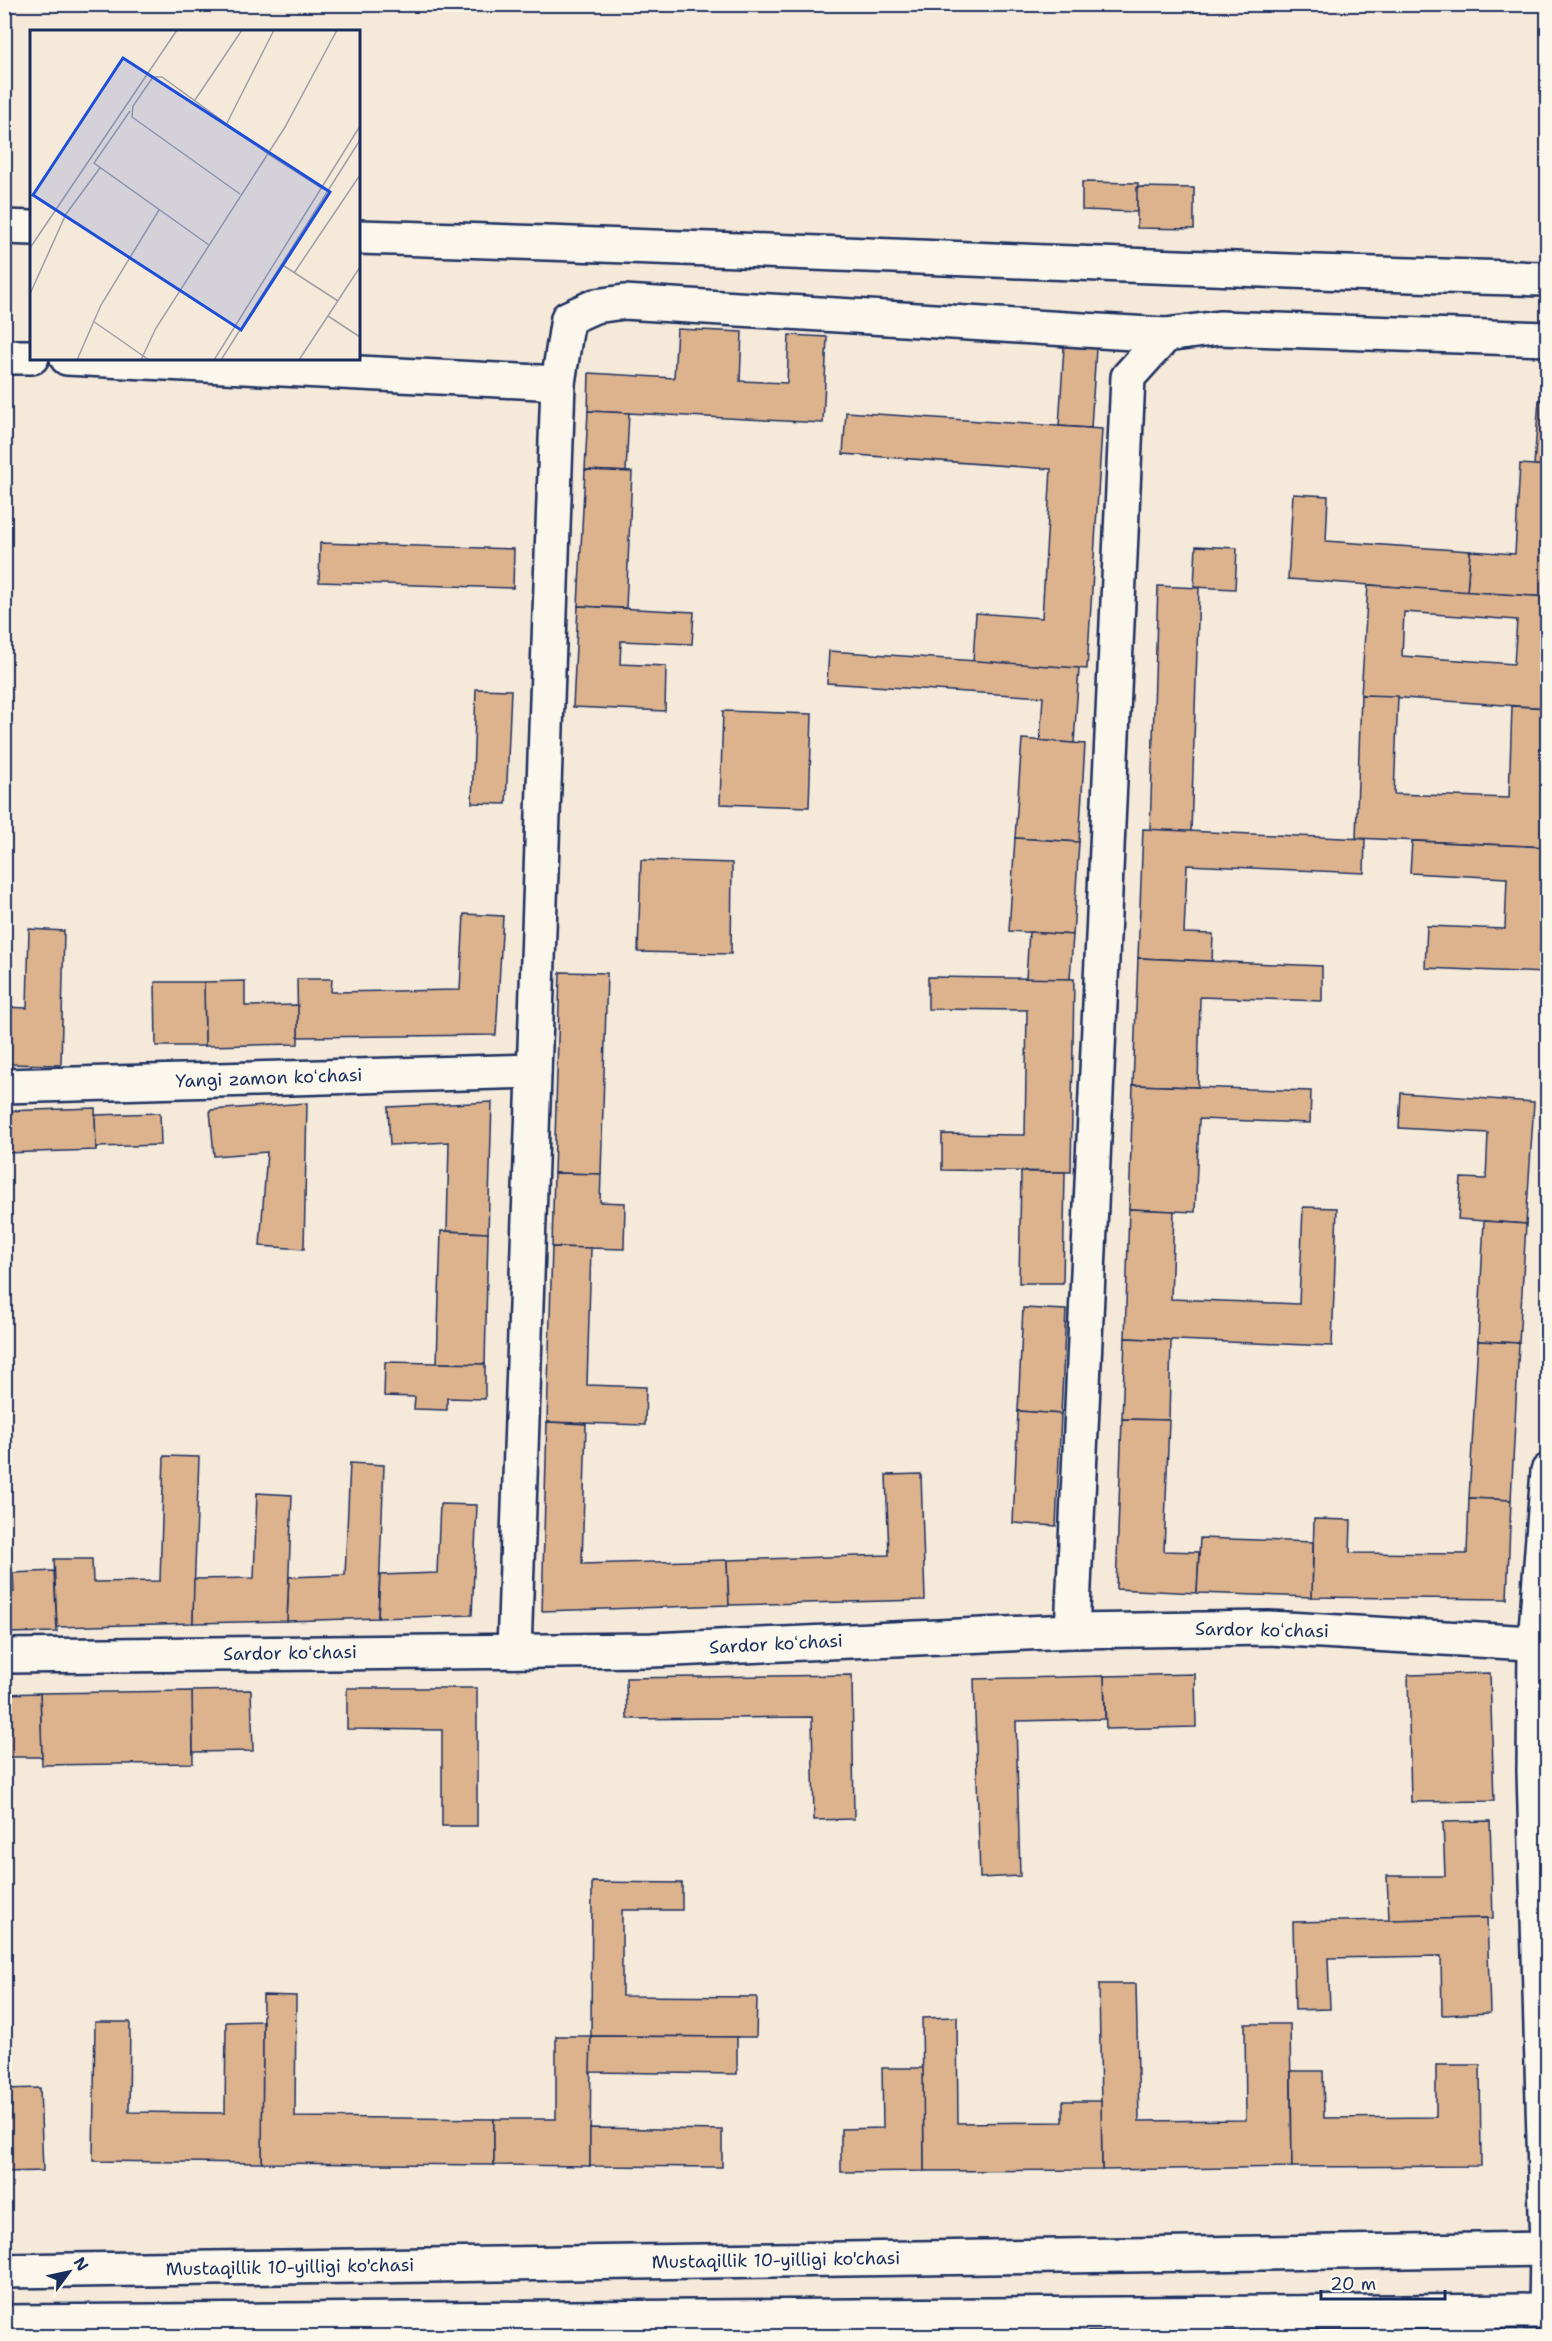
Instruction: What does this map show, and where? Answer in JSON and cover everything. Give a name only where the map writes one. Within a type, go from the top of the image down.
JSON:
[{"type":"street","points":[[4,227],[30,228]]},
{"type":"street","points":[[360,237],[637,245],[1263,272],[1548,279]]},
{"type":"street","points":[[514,1651],[558,383],[568,318],[595,306],[624,302],[1166,335],[1219,327],[1548,339]]},
{"type":"street","points":[[1072,1631],[1128,377],[1166,335]]},
{"type":"street","points":[[4,357],[30,357]]},
{"type":"street","points":[[106,360],[558,383]]},
{"type":"street","name":"Yangi zamon koʻchasi","points":[[4,1086],[534,1071]]},
{"type":"street","points":[[4,2322],[735,2327],[1547,2311],[1548,2249],[1534,1771],[1548,1471]]},
{"type":"street","name":"Sardor koʻchasi","points":[[4,1656],[652,1650],[1072,1631],[1269,1628],[1541,1644]]},
{"type":"street","name":"Mustaqillik 10-yilligi ko'chasi","points":[[4,2271],[1548,2249]]},
{"type":"building","points":[[1082,182],[1138,183],[1137,212],[1082,210]]},
{"type":"building","points":[[1137,187],[1194,188],[1194,229],[1137,228]]},
{"type":"building","points":[[677,329],[742,332],[740,381],[787,383],[789,335],[827,337],[823,423],[588,411],[589,373],[674,378]]},
{"type":"building","points":[[1064,347],[1096,348],[1091,428],[1059,426]]},
{"type":"building","points":[[1539,400],[1548,401],[1548,466],[1534,465]]},
{"type":"building","points":[[588,411],[629,413],[626,472],[585,470]]},
{"type":"building","points":[[846,412],[1102,429],[1087,669],[973,661],[976,613],[1042,618],[1051,469],[843,454]]},
{"type":"building","points":[[1520,464],[1548,466],[1548,597],[1467,592],[1470,551],[1515,554]]},
{"type":"building","points":[[585,470],[632,472],[626,608],[578,606]]},
{"type":"building","points":[[1293,494],[1328,496],[1326,541],[1470,551],[1467,592],[1288,579]]},
{"type":"building","points":[[320,543],[514,549],[513,588],[319,582]]},
{"type":"building","points":[[1196,546],[1237,548],[1235,589],[1194,587]]},
{"type":"building","points":[[1368,585],[1548,597],[1548,708],[1361,695]],"holes":[[[1404,612],[1517,620],[1514,664],[1402,656]]]},
{"type":"building","points":[[1158,586],[1199,588],[1191,832],[1150,830]]},
{"type":"building","points":[[578,606],[694,612],[692,644],[621,641],[620,664],[666,666],[665,711],[573,707]]},
{"type":"building","points":[[829,651],[1079,668],[1074,743],[1040,741],[1043,697],[827,683]]},
{"type":"building","points":[[476,689],[511,690],[506,804],[472,803]]},
{"type":"building","points":[[1361,695],[1398,696],[1394,794],[1509,798],[1512,706],[1548,708],[1548,847],[1356,838]]},
{"type":"building","points":[[723,711],[812,714],[809,807],[720,804]]},
{"type":"building","points":[[1022,739],[1085,744],[1079,842],[1015,838]]},
{"type":"building","points":[[1143,829],[1365,839],[1364,873],[1187,865],[1184,933],[1213,934],[1212,961],[1138,958]]},
{"type":"building","points":[[1015,838],[1079,842],[1073,935],[1009,931]]},
{"type":"building","points":[[1412,841],[1548,847],[1545,973],[1425,968],[1427,926],[1505,929],[1507,878],[1410,873]]},
{"type":"building","points":[[641,860],[732,863],[731,954],[638,952]]},
{"type":"building","points":[[464,914],[503,916],[496,1035],[298,1037],[297,979],[332,979],[331,992],[460,990]]},
{"type":"building","points":[[29,929],[64,931],[61,1065],[4,1064],[4,1007],[27,1008]]},
{"type":"building","points":[[1029,932],[1073,935],[1070,979],[1026,979]]},
{"type":"building","points":[[1138,958],[1322,966],[1322,1001],[1200,997],[1198,1087],[1133,1085]]},
{"type":"building","points":[[560,972],[607,973],[601,1174],[554,1173]]},
{"type":"building","points":[[928,977],[1074,979],[1071,1172],[942,1170],[942,1134],[1025,1135],[1027,1010],[928,1009]]},
{"type":"building","points":[[245,981],[245,1006],[298,1005],[298,1044],[205,1046],[204,982]]},
{"type":"building","points":[[155,982],[204,982],[205,1046],[156,1046]]},
{"type":"building","points":[[1133,1085],[1311,1091],[1310,1123],[1199,1119],[1195,1212],[1129,1209]]},
{"type":"building","points":[[1401,1093],[1534,1102],[1526,1224],[1458,1219],[1461,1178],[1486,1179],[1488,1133],[1399,1128]]},
{"type":"building","points":[[492,1102],[488,1233],[447,1231],[449,1142],[390,1145],[388,1107]]},
{"type":"building","points":[[307,1103],[304,1249],[260,1246],[267,1152],[214,1156],[210,1110]]},
{"type":"building","points":[[95,1108],[96,1150],[4,1153],[4,1111]]},
{"type":"building","points":[[160,1113],[161,1145],[96,1147],[95,1115]]},
{"type":"building","points":[[1021,1172],[1065,1172],[1063,1283],[1019,1283]]},
{"type":"building","points":[[554,1173],[601,1174],[600,1202],[625,1203],[624,1249],[552,1247]]},
{"type":"building","points":[[1303,1207],[1337,1208],[1332,1346],[1125,1338],[1129,1209],[1174,1211],[1171,1299],[1299,1304]]},
{"type":"building","points":[[1484,1221],[1526,1224],[1519,1343],[1478,1341]]},
{"type":"building","points":[[441,1231],[488,1233],[485,1364],[437,1363]]},
{"type":"building","points":[[552,1247],[591,1248],[587,1385],[646,1387],[645,1425],[547,1422]]},
{"type":"building","points":[[1023,1308],[1066,1310],[1061,1414],[1018,1411]]},
{"type":"building","points":[[1125,1338],[1171,1340],[1169,1420],[1122,1419]]},
{"type":"building","points":[[1478,1341],[1519,1343],[1511,1500],[1469,1498]]},
{"type":"building","points":[[385,1362],[485,1364],[485,1399],[447,1398],[447,1410],[414,1409],[415,1397],[384,1396]]},
{"type":"building","points":[[1018,1411],[1061,1414],[1056,1526],[1013,1523]]},
{"type":"building","points":[[1122,1419],[1169,1420],[1164,1551],[1199,1552],[1197,1593],[1116,1589]]},
{"type":"building","points":[[547,1422],[586,1424],[582,1564],[727,1560],[729,1605],[542,1611]]},
{"type":"building","points":[[164,1456],[199,1457],[193,1623],[57,1627],[54,1559],[92,1559],[93,1582],[160,1581]]},
{"type":"building","points":[[350,1463],[384,1465],[378,1618],[287,1621],[289,1577],[345,1575]]},
{"type":"building","points":[[921,1474],[925,1600],[729,1605],[727,1560],[889,1555],[886,1475]]},
{"type":"building","points":[[257,1493],[292,1495],[287,1621],[193,1623],[194,1579],[254,1578]]},
{"type":"building","points":[[1469,1498],[1511,1500],[1507,1599],[1312,1597],[1314,1519],[1351,1520],[1350,1553],[1467,1554]]},
{"type":"building","points":[[440,1504],[477,1505],[472,1615],[378,1618],[380,1575],[437,1573]]},
{"type":"building","points":[[1200,1538],[1313,1542],[1312,1597],[1197,1593]]},
{"type":"building","points":[[54,1571],[57,1632],[4,1633],[4,1592],[14,1592],[13,1573]]},
{"type":"building","points":[[1490,1673],[1494,1801],[1411,1802],[1408,1675]]},
{"type":"building","points":[[1195,1674],[1196,1727],[1106,1729],[1104,1676]]},
{"type":"building","points":[[852,1675],[854,1819],[814,1820],[812,1717],[627,1719],[626,1678]]},
{"type":"building","points":[[1104,1676],[1105,1719],[1016,1721],[1020,1876],[980,1878],[974,1679]]},
{"type":"building","points":[[347,1688],[477,1688],[477,1826],[442,1826],[442,1730],[347,1729]]},
{"type":"building","points":[[251,1690],[253,1751],[193,1752],[192,1691]]},
{"type":"building","points":[[192,1691],[193,1763],[42,1765],[40,1693]]},
{"type":"building","points":[[40,1693],[42,1757],[4,1757],[4,1694]]},
{"type":"building","points":[[1490,1821],[1493,1918],[1389,1920],[1387,1876],[1445,1876],[1443,1822]]},
{"type":"building","points":[[592,1882],[682,1883],[682,1910],[622,1910],[622,1996],[757,1997],[756,2037],[591,2036]]},
{"type":"building","points":[[1487,1918],[1490,2013],[1442,2015],[1441,1956],[1328,1958],[1330,2009],[1295,2010],[1293,1922]]},
{"type":"building","points":[[1099,1984],[1136,1984],[1139,2121],[1246,2120],[1245,2024],[1290,2024],[1292,2167],[1102,2170]]},
{"type":"building","points":[[263,1995],[296,1996],[295,2117],[494,2119],[494,2165],[262,2163]]},
{"type":"building","points":[[957,2017],[958,2123],[1063,2122],[1063,2101],[1101,2101],[1102,2170],[924,2171],[922,2018]]},
{"type":"building","points":[[263,2021],[262,2163],[93,2161],[95,2022],[130,2022],[129,2112],[225,2113],[226,2022]]},
{"type":"building","points":[[556,2036],[591,2036],[590,2166],[494,2165],[494,2119],[556,2119]]},
{"type":"building","points":[[591,2036],[737,2037],[737,2074],[590,2072]]},
{"type":"building","points":[[1436,2065],[1480,2065],[1481,2166],[1292,2167],[1291,2071],[1323,2071],[1324,2118],[1436,2117]]},
{"type":"building","points":[[882,2068],[923,2068],[924,2171],[841,2172],[841,2129],[883,2128]]},
{"type":"building","points":[[40,2088],[43,2171],[4,2172],[4,2089]]},
{"type":"building","points":[[590,2128],[722,2130],[722,2167],[590,2166]]}]
